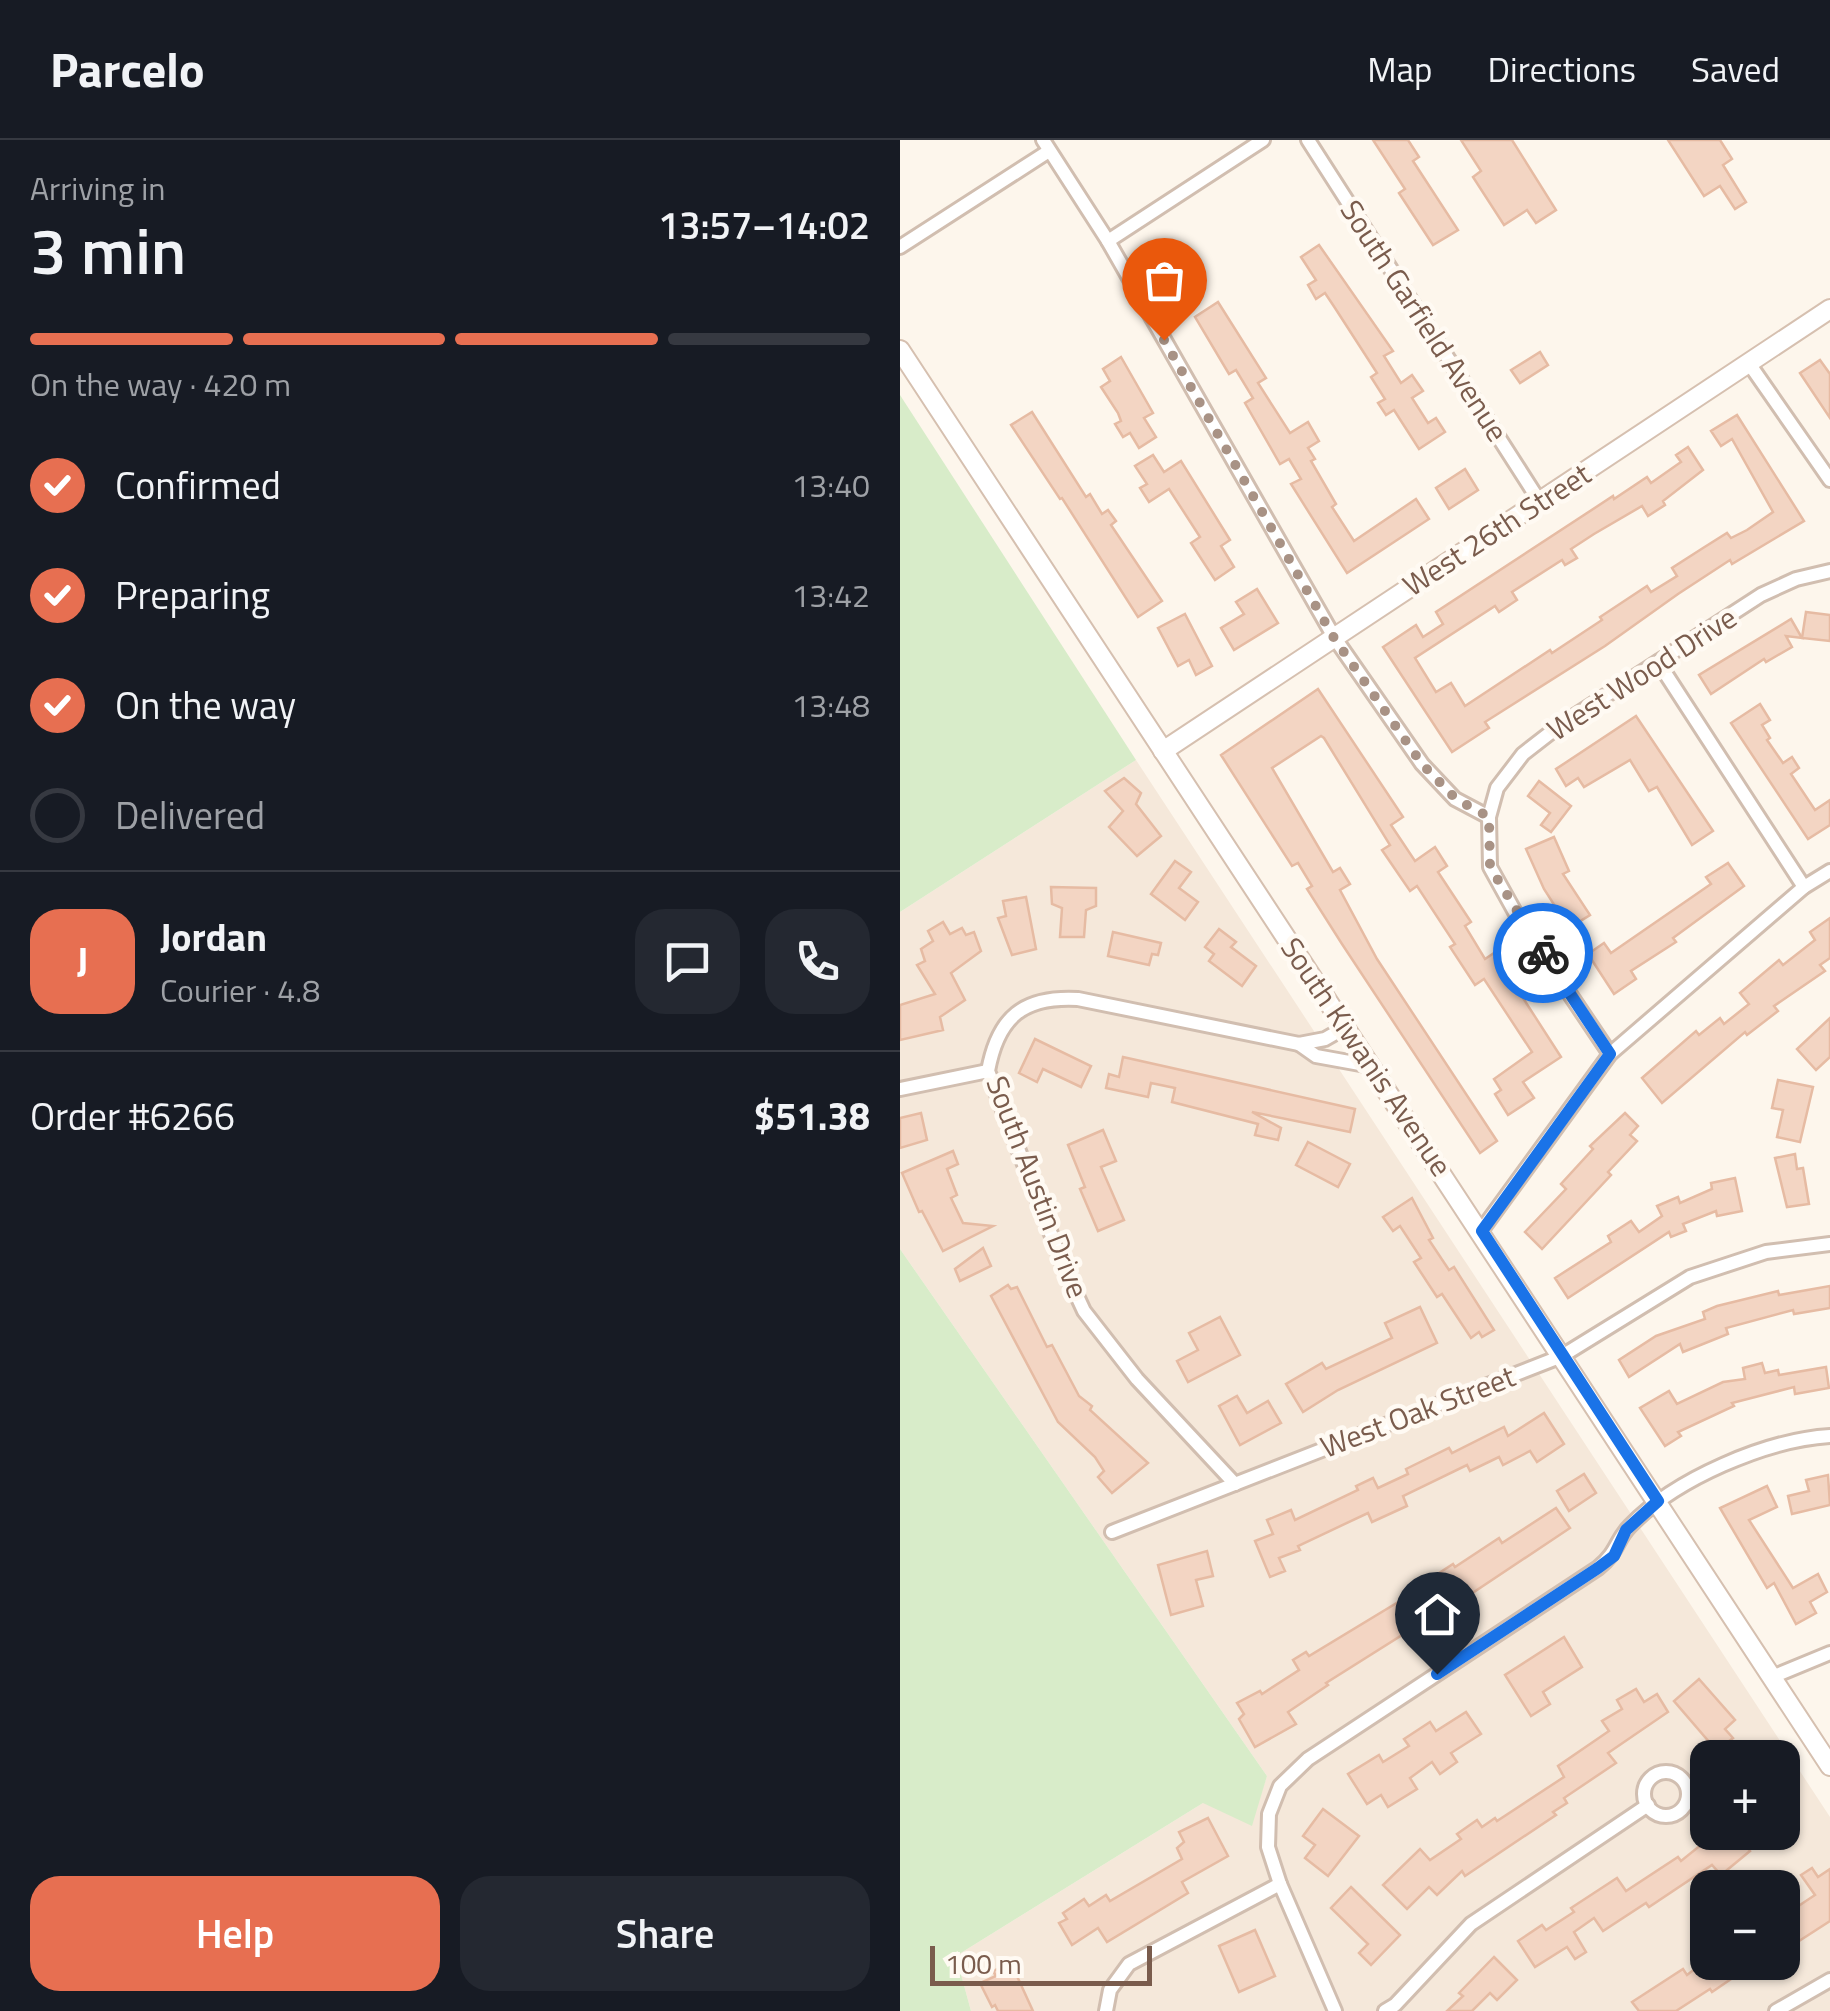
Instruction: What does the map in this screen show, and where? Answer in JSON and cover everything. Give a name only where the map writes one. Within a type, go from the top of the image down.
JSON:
[{"type":"main road","name":"West 26th Street","points":[[1164,750],[1830,308]]},
{"type":"main road","name":"South Kiwanis Avenue","points":[[900,350],[1830,1766]]},
{"type":"street","points":[[1108,240],[1263,140]]},
{"type":"street","name":"South Garfield Avenue","points":[[1308,140],[1540,502]]},
{"type":"street","points":[[900,247],[1046,145],[1108,240],[1334,638],[1430,773],[1456,799],[1489,817],[1490,867],[1516,914],[1610,1054]]},
{"type":"street","points":[[1748,362],[1830,480]]},
{"type":"street","name":"West Wood Drive","points":[[1489,817],[1497,788],[1523,754],[1559,726],[1761,596],[1796,579],[1830,571]]},
{"type":"street","points":[[1658,662],[1804,888]]},
{"type":"street","points":[[1482,1231],[1610,1054],[1804,888],[1830,871]]},
{"type":"street","name":"South Austin Drive","points":[[1235,1484],[1137,1379],[1084,1311],[988,1071],[999,1032],[1013,1014],[1034,1003],[1078,999],[1299,1044],[1316,1056],[1371,1066]]},
{"type":"street","points":[[1299,1044],[1326,1039],[1346,1027]]},
{"type":"street","points":[[900,1089],[988,1071]]},
{"type":"street","name":"West Oak Street","points":[[1112,1532],[1562,1356],[1690,1276],[1766,1252],[1830,1244]]},
{"type":"street","points":[[1334,2011],[1268,1847],[1269,1814],[1280,1786],[1308,1759],[1614,1556],[1626,1530],[1658,1501],[1764,1450],[1799,1438],[1830,1436]]},
{"type":"street","points":[[1772,1678],[1830,1653]]},
{"type":"street","points":[[1385,2011],[1471,1924],[1648,1805]]},
{"type":"street","points":[[1106,2011],[1110,1990],[1129,1964],[1280,1884]]},
{"type":"street","points":[[1776,2011],[1830,1980]]},
{"type":"shaded area","points":[[1136,760],[1779,1740],[1690,1740],[1690,1850],[1800,1850],[1800,1771],[1830,1817],[1830,2011],[971,2011],[956,1956],[1203,1803],[1259,1799],[1267,1776],[900,1249],[900,912]]},
{"type":"green space","points":[[900,395],[1136,760],[900,912]]},
{"type":"green space","points":[[900,1249],[1267,1776],[1252,1826],[1203,1803],[956,1956],[971,2011],[900,2011]]},
{"type":"building","points":[[1373,140],[1408,140],[1419,157],[1413,161],[1458,230],[1433,245],[1399,193],[1405,189]]},
{"type":"building","points":[[1461,140],[1512,140],[1556,210],[1536,223],[1527,210],[1504,225],[1473,177],[1481,171]]},
{"type":"building","points":[[1668,140],[1720,140],[1732,159],[1723,165],[1746,202],[1735,209],[1720,186],[1704,196]]},
{"type":"building","points":[[1319,245],[1393,351],[1384,356],[1401,383],[1412,375],[1423,391],[1412,398],[1428,423],[1436,418],[1445,432],[1419,449],[1394,410],[1386,415],[1378,403],[1385,399],[1371,377],[1377,373],[1325,293],[1316,299],[1308,285],[1316,280],[1301,257]]},
{"type":"building","points":[[1218,302],[1266,378],[1258,383],[1290,433],[1308,422],[1319,441],[1308,448],[1315,459],[1311,461],[1336,504],[1332,507],[1354,541],[1416,499],[1429,519],[1347,573],[1291,484],[1301,479],[1289,459],[1280,464],[1245,403],[1253,398],[1236,370],[1229,374],[1195,317]]},
{"type":"building","points":[[1540,352],[1548,365],[1520,383],[1511,370]]},
{"type":"building","points":[[1121,357],[1153,413],[1144,418],[1156,437],[1139,448],[1130,433],[1123,437],[1115,424],[1121,421],[1118,413],[1101,387],[1110,381],[1103,369]]},
{"type":"building","points":[[1820,360],[1830,374],[1830,418],[1800,373]]},
{"type":"building","points":[[1032,412],[1086,497],[1090,494],[1102,514],[1108,510],[1116,521],[1111,525],[1162,601],[1138,617],[1011,425]]},
{"type":"building","points":[[1737,415],[1804,521],[1732,564],[1730,560],[1678,594],[1485,722],[1489,728],[1452,752],[1383,647],[1416,625],[1423,637],[1443,624],[1436,612],[1613,496],[1614,499],[1647,477],[1651,483],[1681,462],[1676,455],[1688,447],[1703,470],[1663,501],[1665,505],[1648,516],[1642,506],[1594,534],[1571,549],[1577,558],[1565,565],[1562,560],[1512,592],[1517,600],[1499,612],[1495,606],[1415,658],[1436,692],[1451,683],[1465,706],[1550,650],[1552,653],[1647,586],[1651,592],[1677,576],[1672,568],[1727,533],[1731,538],[1773,512],[1732,439],[1721,446],[1711,431]]},
{"type":"building","points":[[1153,455],[1164,472],[1181,461],[1230,540],[1221,546],[1234,567],[1215,580],[1191,543],[1200,537],[1169,489],[1149,502],[1140,488],[1147,484],[1135,466]]},
{"type":"building","points":[[1465,469],[1478,490],[1449,509],[1436,488]]},
{"type":"building","points":[[1257,589],[1278,623],[1234,650],[1221,628],[1244,614],[1236,602]]},
{"type":"building","points":[[1806,612],[1830,615],[1830,641],[1802,638]]},
{"type":"building","points":[[1185,614],[1212,666],[1196,675],[1189,660],[1178,666],[1158,628]]},
{"type":"building","points":[[1791,619],[1802,638],[1786,636],[1792,647],[1766,662],[1764,659],[1711,694],[1699,675]]},
{"type":"building","points":[[1318,689],[1403,817],[1391,825],[1415,861],[1435,847],[1447,866],[1438,872],[1471,922],[1465,926],[1485,959],[1494,953],[1561,1057],[1523,1082],[1534,1098],[1508,1115],[1495,1094],[1501,1090],[1494,1079],[1532,1052],[1484,979],[1475,985],[1450,947],[1455,944],[1417,886],[1410,891],[1382,850],[1390,845],[1324,738],[1321,736],[1272,768],[1333,872],[1340,868],[1350,884],[1340,890],[1377,959],[1497,1141],[1480,1153],[1307,889],[1312,886],[1298,863],[1292,866],[1221,755]]},
{"type":"building","points":[[1760,704],[1770,720],[1762,725],[1770,738],[1767,740],[1783,763],[1792,757],[1799,768],[1791,774],[1815,810],[1830,800],[1830,825],[1808,839],[1731,723]]},
{"type":"building","points":[[1636,716],[1713,831],[1692,845],[1657,787],[1649,791],[1630,760],[1584,787],[1578,778],[1566,786],[1556,769]]},
{"type":"building","points":[[1124,778],[1141,793],[1136,804],[1161,836],[1137,856],[1109,827],[1123,811],[1105,791]]},
{"type":"building","points":[[1539,781],[1571,806],[1551,832],[1541,825],[1550,813],[1528,796]]},
{"type":"building","points":[[1554,837],[1569,871],[1563,874],[1590,915],[1569,928],[1544,889],[1526,849]]},
{"type":"building","points":[[1175,861],[1191,872],[1179,888],[1198,902],[1185,920],[1151,894]]},
{"type":"building","points":[[1728,863],[1744,886],[1673,938],[1676,942],[1631,971],[1636,979],[1614,994],[1588,954],[1604,943],[1611,953],[1711,884],[1706,877]]},
{"type":"building","points":[[1051,887],[1096,888],[1096,906],[1086,910],[1084,937],[1060,937],[1062,908],[1052,904]]},
{"type":"building","points":[[1026,897],[1036,949],[1012,955],[998,918],[1006,916],[1003,901]]},
{"type":"building","points":[[1830,918],[1830,958],[1820,965],[1825,971],[1774,1006],[1778,1011],[1747,1035],[1745,1032],[1662,1103],[1642,1078],[1696,1031],[1699,1035],[1720,1018],[1724,1024],[1749,1004],[1740,993],[1779,960],[1783,965],[1815,940],[1810,932]]},
{"type":"building","points":[[943,922],[950,934],[962,928],[966,935],[974,932],[981,951],[951,973],[965,1000],[940,1017],[943,1030],[900,1040],[900,1005],[935,994],[917,965],[925,961],[921,949],[933,941],[928,931]]},
{"type":"building","points":[[1219,929],[1236,942],[1231,947],[1256,966],[1242,986],[1209,961],[1214,954],[1205,947]]},
{"type":"building","points":[[1113,932],[1161,943],[1158,955],[1152,954],[1149,965],[1108,956]]},
{"type":"building","points":[[1830,1018],[1830,1057],[1816,1070],[1797,1049]]},
{"type":"building","points":[[1035,1039],[1091,1066],[1081,1087],[1043,1069],[1037,1082],[1019,1073]]},
{"type":"building","points":[[1123,1057],[1355,1109],[1350,1132],[1252,1112],[1281,1128],[1278,1140],[1255,1135],[1258,1124],[1172,1102],[1175,1088],[1151,1083],[1148,1097],[1106,1088],[1109,1074],[1119,1077]]},
{"type":"building","points":[[1778,1080],[1813,1087],[1800,1142],[1777,1137],[1783,1110],[1772,1108]]},
{"type":"building","points":[[921,1113],[927,1140],[900,1148],[900,1118]]},
{"type":"building","points":[[1625,1113],[1638,1126],[1630,1135],[1637,1141],[1542,1249],[1525,1232],[1566,1189],[1561,1184],[1593,1149],[1590,1146]]},
{"type":"building","points":[[1103,1130],[1116,1161],[1101,1167],[1124,1220],[1098,1231],[1080,1189],[1085,1187],[1068,1145]]},
{"type":"building","points":[[1308,1142],[1350,1164],[1338,1187],[1296,1165]]},
{"type":"building","points":[[953,1151],[958,1164],[947,1169],[957,1195],[951,1198],[963,1223],[993,1226],[943,1251],[922,1211],[919,1212],[902,1173]]},
{"type":"building","points":[[1795,1154],[1797,1169],[1803,1168],[1809,1204],[1787,1207],[1775,1158]]},
{"type":"building","points":[[1735,1178],[1742,1211],[1717,1216],[1716,1211],[1683,1224],[1686,1231],[1671,1237],[1669,1232],[1568,1298],[1555,1278],[1611,1242],[1608,1236],[1631,1221],[1639,1232],[1662,1216],[1657,1206],[1678,1197],[1680,1203],[1712,1189],[1711,1183]]},
{"type":"building","points":[[1412,1198],[1433,1238],[1429,1240],[1449,1270],[1454,1267],[1494,1330],[1482,1337],[1479,1332],[1471,1338],[1442,1294],[1437,1297],[1414,1262],[1421,1258],[1400,1226],[1393,1231],[1383,1217]]},
{"type":"building","points":[[983,1248],[991,1266],[960,1281],[955,1269]]},
{"type":"building","points":[[1008,1285],[1011,1289],[1017,1287],[1047,1347],[1052,1345],[1079,1396],[1092,1406],[1090,1410],[1148,1463],[1112,1493],[1098,1477],[1104,1471],[1095,1457],[1058,1422],[991,1296]]},
{"type":"building","points":[[1830,1286],[1830,1308],[1794,1314],[1793,1310],[1726,1328],[1728,1334],[1683,1352],[1680,1344],[1629,1377],[1619,1360],[1656,1336],[1705,1319],[1703,1312],[1717,1306],[1778,1291],[1779,1295]]},
{"type":"building","points":[[1420,1307],[1437,1343],[1338,1390],[1303,1412],[1286,1384],[1322,1363],[1326,1369],[1392,1338],[1385,1323]]},
{"type":"building","points":[[1220,1317],[1240,1355],[1188,1382],[1177,1361],[1198,1350],[1189,1333]]},
{"type":"building","points":[[1762,1363],[1765,1373],[1778,1370],[1779,1375],[1826,1367],[1829,1388],[1795,1394],[1794,1387],[1732,1403],[1734,1406],[1678,1432],[1681,1436],[1665,1446],[1640,1408],[1669,1391],[1677,1404],[1723,1382],[1745,1379],[1743,1368]]},
{"type":"building","points":[[1237,1396],[1247,1413],[1268,1401],[1281,1423],[1240,1445],[1219,1406]]},
{"type":"building","points":[[1544,1413],[1564,1444],[1537,1462],[1530,1451],[1503,1465],[1499,1457],[1470,1471],[1467,1465],[1403,1496],[1407,1506],[1372,1522],[1368,1513],[1298,1546],[1300,1550],[1279,1558],[1285,1571],[1270,1577],[1255,1541],[1273,1534],[1267,1520],[1291,1510],[1295,1520],[1358,1490],[1356,1486],[1373,1478],[1378,1488],[1449,1448],[1452,1453],[1504,1427],[1508,1436]]},
{"type":"building","points":[[1584,1474],[1596,1493],[1569,1511],[1557,1491]]},
{"type":"building","points":[[1828,1475],[1830,1505],[1792,1514],[1788,1496],[1809,1491],[1806,1480]]},
{"type":"building","points":[[1767,1486],[1777,1507],[1749,1520],[1793,1588],[1818,1574],[1827,1592],[1810,1602],[1816,1613],[1796,1624],[1774,1583],[1767,1588],[1720,1508]]},
{"type":"building","points":[[1556,1508],[1570,1528],[1435,1618],[1434,1615],[1326,1683],[1288,1712],[1296,1724],[1255,1747],[1239,1719],[1244,1714],[1237,1703],[1260,1691],[1262,1694],[1299,1670],[1293,1660],[1306,1652],[1309,1656],[1418,1590],[1453,1564],[1455,1567],[1499,1538],[1502,1543]]},
{"type":"building","points":[[1207,1551],[1213,1576],[1196,1580],[1203,1606],[1171,1615],[1158,1565]]},
{"type":"building","points":[[1564,1637],[1582,1667],[1543,1692],[1550,1704],[1531,1716],[1505,1675]]},
{"type":"building","points":[[1699,1679],[1735,1720],[1725,1729],[1733,1738],[1708,1740],[1674,1701]]},
{"type":"building","points":[[1636,1689],[1644,1702],[1657,1694],[1668,1712],[1608,1753],[1616,1763],[1564,1798],[1567,1803],[1553,1812],[1556,1815],[1465,1876],[1462,1871],[1437,1895],[1429,1887],[1407,1909],[1383,1885],[1420,1849],[1430,1860],[1461,1839],[1457,1834],[1477,1820],[1482,1827],[1495,1818],[1497,1821],[1564,1777],[1558,1766],[1609,1731],[1602,1721],[1622,1709],[1617,1700]]},
{"type":"building","points":[[1466,1712],[1481,1734],[1451,1753],[1457,1762],[1440,1774],[1432,1762],[1410,1778],[1417,1789],[1388,1807],[1381,1795],[1367,1804],[1348,1774],[1379,1755],[1383,1762],[1409,1746],[1404,1739],[1430,1722],[1436,1731]]},
{"type":"building","points":[[1323,1809],[1359,1836],[1328,1876],[1305,1858],[1315,1845],[1303,1836]]},
{"type":"building","points":[[1208,1818],[1228,1856],[1182,1882],[1188,1893],[1107,1942],[1098,1928],[1072,1945],[1059,1923],[1067,1919],[1063,1913],[1084,1899],[1089,1906],[1106,1895],[1110,1901],[1182,1859],[1177,1848],[1184,1842],[1179,1832]]},
{"type":"building","points":[[1695,1850],[1750,1851],[1727,1870],[1716,1870],[1712,1865],[1704,1870],[1690,1870],[1690,1880],[1603,1931],[1594,1918],[1574,1932],[1586,1952],[1575,1959],[1567,1947],[1535,1967],[1518,1941],[1542,1925],[1546,1930],[1617,1878],[1626,1891],[1678,1857],[1681,1861]]},
{"type":"building","points":[[1812,1868],[1818,1877],[1830,1869],[1830,1921],[1800,1940],[1800,1905],[1815,1895],[1801,1875]]},
{"type":"building","points":[[1351,1887],[1400,1935],[1371,1965],[1359,1953],[1368,1944],[1331,1908]]},
{"type":"building","points":[[1255,1930],[1275,1976],[1239,1992],[1219,1946]]},
{"type":"building","points":[[1494,1957],[1517,1980],[1497,2000],[1490,1993],[1472,2011],[1447,2011],[1463,1996],[1459,1993]]},
{"type":"building","points":[[1011,1963],[1033,2011],[998,2011],[980,1983],[996,1976],[993,1971]]},
{"type":"building","points":[[1683,1969],[1687,1975],[1690,1973],[1690,1980],[1730,1980],[1676,2011],[1639,2011],[1632,2002]]},
{"type":"way so far","points":[[1164,340],[1334,638],[1422,764],[1456,799],[1489,817],[1490,867],[1543,953]]},
{"type":"route","points":[[1437,1674],[1614,1556],[1626,1530],[1658,1501],[1482,1231],[1610,1054],[1543,953]]}]
